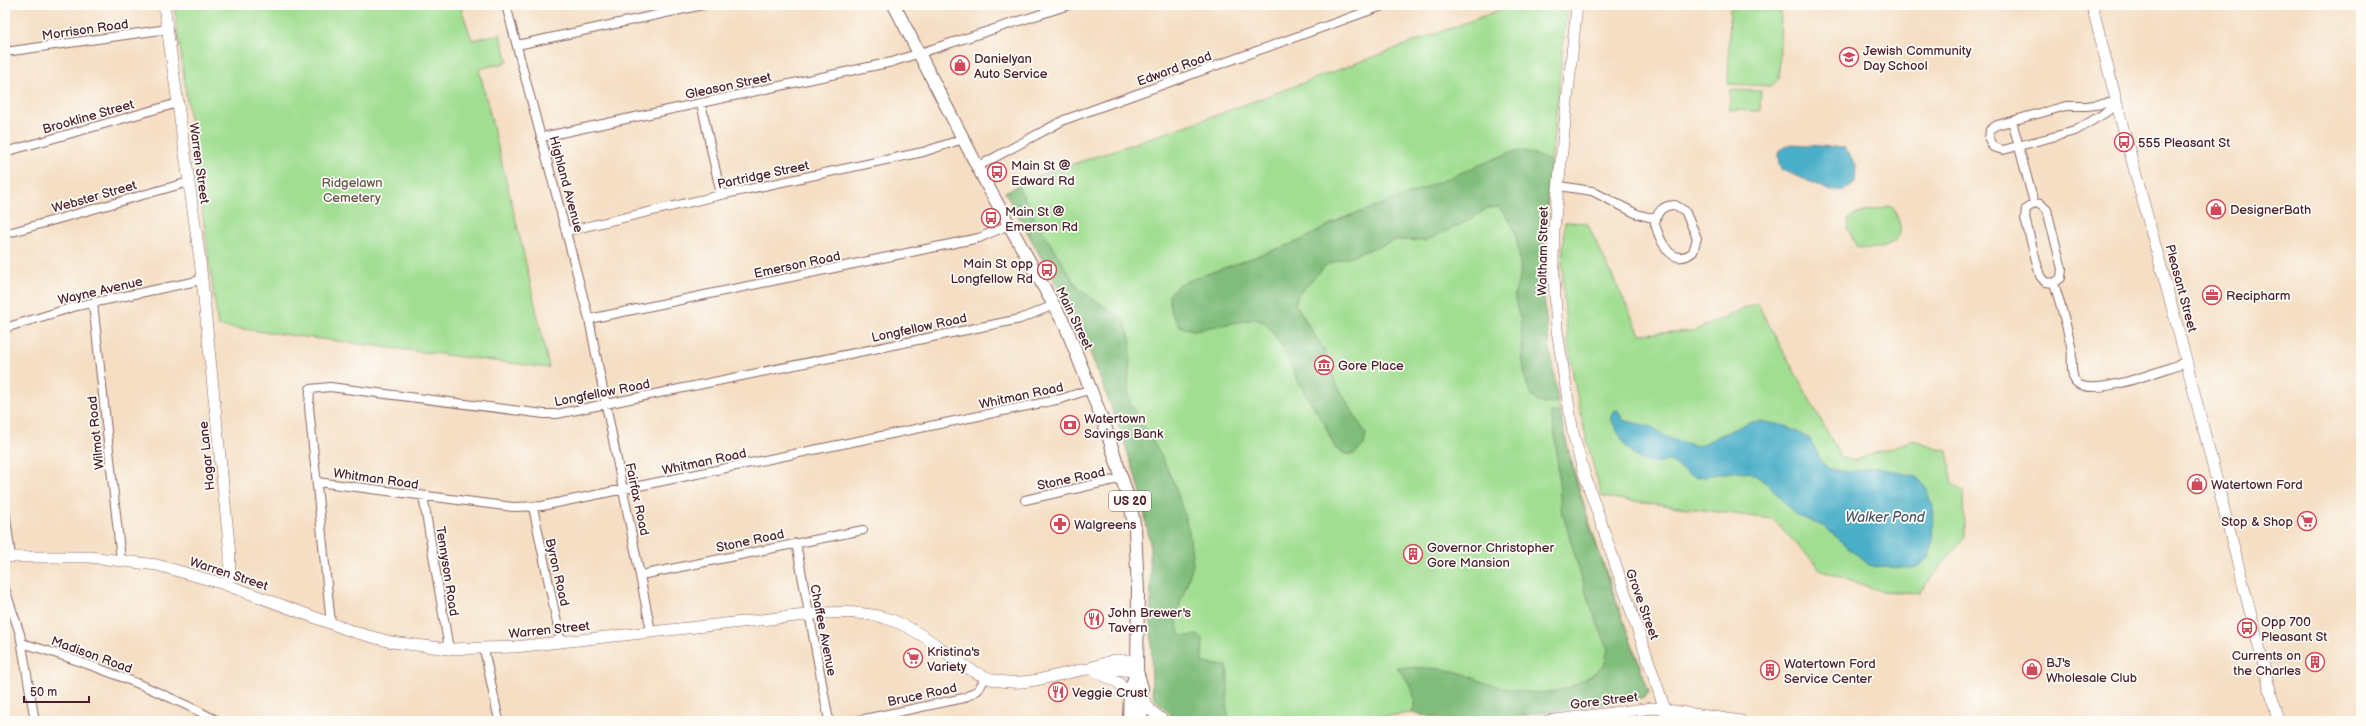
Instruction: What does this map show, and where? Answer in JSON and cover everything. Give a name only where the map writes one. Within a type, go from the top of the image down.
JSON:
[{"type":"main road","name":"Main Street","points":[[894,5],[977,167],[1054,305],[1069,335],[1091,389],[1123,478],[1132,512],[1137,544],[1137,665],[1142,684],[1141,721]]},
{"type":"main road","name":"Main Street","points":[[1129,721],[1130,698],[1137,665]]},
{"type":"street","name":"Warren Street","points":[[164,5],[202,280],[205,324]]},
{"type":"street","name":"Highland Avenue","points":[[506,5],[567,231],[589,319],[599,371]]},
{"type":"street","points":[[517,45],[703,5]]},
{"type":"street","name":"Gleason Street","points":[[542,137],[892,62],[919,52],[1069,5]]},
{"type":"street","name":"Edward Road","points":[[977,167],[1064,120],[1385,5]]},
{"type":"street","name":"Waltham Street","points":[[1577,5],[1553,244],[1555,310],[1573,433],[1591,496]]},
{"type":"street","name":"Pleasant Street","points":[[2092,5],[2187,362],[2278,721]]},
{"type":"street","name":"Morrison Road","points":[[5,52],[168,29]]},
{"type":"street","name":"Brookline Street","points":[[5,152],[178,103]]},
{"type":"street","points":[[701,103],[720,195]]},
{"type":"street","points":[[2108,103],[2118,105],[2075,130],[2018,146],[1998,149],[1993,147],[1989,139],[1993,127],[2066,106],[2087,106],[2108,103]]},
{"type":"street","points":[[2012,121],[2034,203]]},
{"type":"street","name":"Partridge Street","points":[[567,231],[720,195],[923,152],[964,139]]},
{"type":"street","name":"Webster Street","points":[[5,234],[189,182]]},
{"type":"street","points":[[1558,186],[1592,191],[1637,214],[1656,219]]},
{"type":"street","points":[[2034,203],[2041,204],[2046,210],[2060,262],[2062,274],[2054,283],[2045,282],[2040,276],[2025,214],[2028,206],[2034,203]]},
{"type":"street","points":[[1675,205],[1685,211],[1697,238],[1693,252],[1684,257],[1670,254],[1657,229],[1656,219],[1659,211],[1666,206],[1675,205]]},
{"type":"street","name":"Emerson Road","points":[[589,319],[979,238],[1009,225]]},
{"type":"street","name":"Wayne Avenue","points":[[5,328],[93,303],[202,280]]},
{"type":"street","points":[[2054,283],[2070,340],[2074,378],[2082,386],[2122,384],[2187,362]]},
{"type":"street","name":"Wilmot Road","points":[[93,303],[121,560]]},
{"type":"street","name":"Longfellow Road","points":[[330,624],[309,402],[310,389],[330,387],[544,414],[562,413],[1020,319],[1054,305]]},
{"type":"street","name":"Hagar Lane","points":[[205,324],[230,554],[229,585]]},
{"type":"street","name":"Fairfax Road","points":[[599,371],[624,489],[651,632]]},
{"type":"street","name":"Whitman Road","points":[[317,482],[423,496],[533,507],[1061,399],[1091,389]]},
{"type":"street","name":"Stone Road","points":[[1025,500],[1123,478]]},
{"type":"street","name":"Tennyson Road","points":[[423,496],[449,649]]},
{"type":"street","name":"Grove Street","points":[[1591,496],[1669,721]]},
{"type":"street","name":"Byron Road","points":[[533,507],[561,642]]},
{"type":"street","points":[[5,510],[8,557]]},
{"type":"street","name":"Stone Road","points":[[641,575],[863,530]]},
{"type":"street","name":"Chaffee Avenue","points":[[796,543],[829,721]]},
{"type":"street","name":"Warren Street","points":[[8,557],[72,556],[157,565],[229,585],[330,624],[391,642],[449,649],[484,649],[561,642],[808,614],[866,612],[888,618],[918,633],[960,662],[986,677],[1014,682],[1089,669],[1137,665]]},
{"type":"street","points":[[5,589],[22,643],[35,721]]},
{"type":"street","name":"Madison Road","points":[[22,643],[78,660],[151,688],[218,721]]},
{"type":"street","points":[[484,649],[499,721]]},
{"type":"street","points":[[1089,669],[1116,681],[1130,698]]},
{"type":"street","name":"Bruce Road","points":[[856,721],[964,698],[978,690],[986,677]]},
{"type":"street","points":[[1142,698],[1150,710],[1164,721]]},
{"type":"street","name":"Gore Street","points":[[1547,721],[1566,720],[1648,709],[1665,709],[1741,721]]},
{"type":"green space","name":"Ridgelawn Cemetery","points":[[174,5],[460,5],[472,40],[500,34],[508,62],[479,69],[522,246],[549,368],[218,326]]},
{"type":"green space","name":"Gore Place","points":[[1513,5],[1567,5],[1545,223],[1544,294],[1548,346],[1556,397],[1582,496],[1597,546],[1649,692],[1642,698],[1486,721],[1455,721],[1412,713],[1344,721],[1177,721],[1155,699],[1152,690],[1150,543],[1141,493],[1121,432],[1081,329],[1005,192],[1038,176],[1203,120]]},
{"type":"green space","points":[[1730,8],[1781,11],[1779,79],[1771,86],[1728,84]]},
{"type":"green space","points":[[1730,90],[1761,91],[1760,111],[1729,110]]},
{"type":"green space","points":[[1525,151],[1551,161],[1545,228],[1543,278],[1546,322],[1558,401],[1544,404],[1535,399],[1529,389],[1523,361],[1521,322],[1515,296],[1520,272],[1518,245],[1513,227],[1508,218],[1498,207],[1488,208],[1468,221],[1425,241],[1396,240],[1326,265],[1298,295],[1295,303],[1324,350],[1335,382],[1366,434],[1364,445],[1354,454],[1346,454],[1335,448],[1324,423],[1301,387],[1281,345],[1266,323],[1256,319],[1194,330],[1179,325],[1171,312],[1169,295],[1179,284],[1302,240],[1340,219],[1400,198],[1511,152]]},
{"type":"green space","points":[[1018,186],[1035,219],[1079,289],[1124,320],[1131,341],[1128,391],[1130,403],[1161,455],[1175,486],[1189,531],[1193,565],[1177,613],[1178,630],[1182,636],[1197,635],[1203,639],[1202,663],[1227,666],[1227,707],[1229,721],[1177,721],[1155,699],[1152,690],[1150,543],[1141,493],[1121,432],[1081,329],[1005,192]]},
{"type":"green space","points":[[1889,206],[1894,209],[1900,224],[1900,233],[1898,238],[1882,247],[1858,247],[1848,230],[1849,218],[1854,215]]},
{"type":"green space","points":[[1565,222],[1587,223],[1640,334],[1694,331],[1757,303],[1841,457],[1853,461],[1913,440],[1947,451],[1953,484],[1963,492],[1964,538],[1919,593],[1881,591],[1822,571],[1773,519],[1602,497],[1577,396],[1566,325],[1563,289]]},
{"type":"green space","points":[[1560,412],[1567,448],[1587,519],[1649,692],[1642,698],[1486,721],[1455,721],[1412,713],[1414,700],[1411,688],[1405,677],[1396,667],[1450,670],[1465,674],[1489,684],[1506,688],[1521,691],[1549,692],[1575,684],[1604,666],[1608,649],[1589,603],[1561,508],[1556,443],[1551,413]]},
{"type":"water","points":[[1793,144],[1845,148],[1856,165],[1855,182],[1845,190],[1831,191],[1783,170],[1779,165],[1778,154],[1785,146]]},
{"type":"water","name":"Walker Pond","points":[[1618,410],[1623,420],[1652,427],[1670,439],[1698,446],[1749,422],[1761,421],[1786,426],[1810,439],[1821,461],[1829,469],[1850,472],[1877,467],[1917,477],[1928,490],[1933,506],[1932,544],[1929,557],[1921,565],[1913,568],[1878,567],[1869,565],[1825,527],[1796,515],[1770,486],[1752,473],[1739,471],[1699,477],[1688,474],[1672,462],[1667,461],[1653,463],[1645,461],[1627,448],[1611,420],[1614,411]]},
{"type":"place","name":"Jewish Community Day School","points":[[1849,57]]},
{"type":"place","name":"Danielyan Auto Service","points":[[960,65]]},
{"type":"place","name":"555 Pleasant St","points":[[2124,142]]},
{"type":"place","name":"Main St @ Edward Rd","points":[[997,172]]},
{"type":"place","name":"DesignerBath","points":[[2216,209]]},
{"type":"place","name":"Main St @ Emerson Rd","points":[[991,218]]},
{"type":"place","name":"Main St opp Longfellow Rd","points":[[1047,270]]},
{"type":"place","name":"Recipharm","points":[[2212,295]]},
{"type":"place","name":"Gore Place","points":[[1324,365]]},
{"type":"place","name":"Watertown Savings Bank","points":[[1070,425]]},
{"type":"place","name":"Watertown Ford","points":[[2197,484]]},
{"type":"place","name":"Stop & Shop","points":[[2307,521]]},
{"type":"place","name":"Walgreens","points":[[1060,524]]},
{"type":"place","name":"Governor Christopher Gore Mansion","points":[[1413,554]]},
{"type":"place","name":"John Brewer's Tavern","points":[[1094,619]]},
{"type":"place","name":"Opp 700 Pleasant St","points":[[2247,628]]},
{"type":"place","name":"Kristina's Variety","points":[[913,658]]},
{"type":"place","name":"Currents on the Charles","points":[[2315,662]]},
{"type":"place","name":"BJ's Wholesale Club","points":[[2032,669]]},
{"type":"place","name":"Watertown Ford Service Center","points":[[1770,670]]},
{"type":"place","name":"Veggie Crust","points":[[1058,692]]}]
